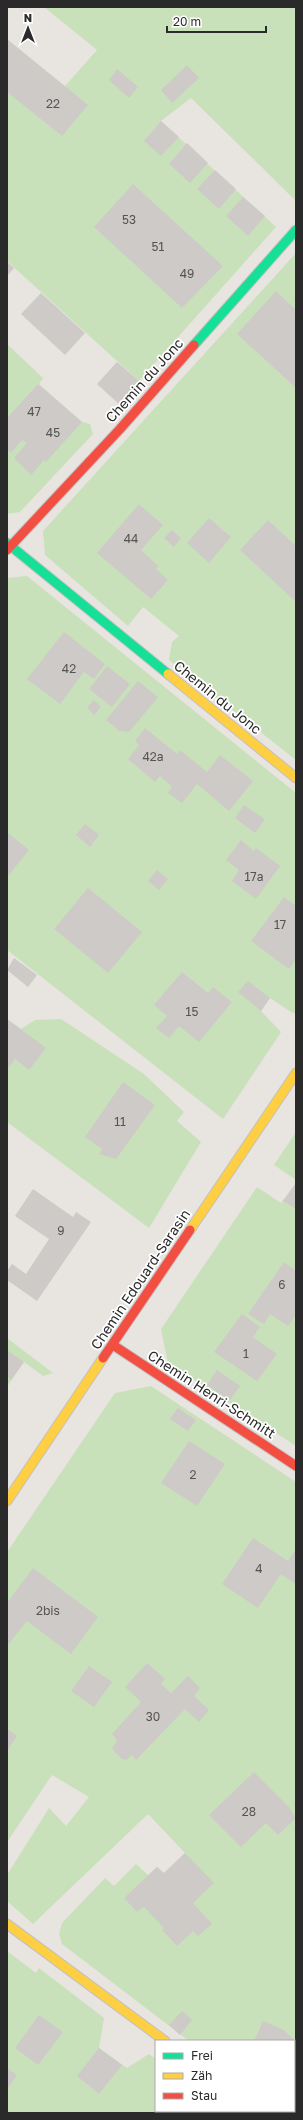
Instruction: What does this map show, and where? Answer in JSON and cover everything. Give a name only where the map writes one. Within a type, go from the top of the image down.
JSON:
[{"type":"street","name":"Chemin du Jonc","points":[[296,230],[120,429],[8,547],[296,778]]},
{"type":"street","name":"Chemin Edouard-Sarasin","points":[[7,1501],[296,1073]]},
{"type":"street","name":"Chemin Henri-Schmitt","points":[[113,1345],[296,1466]]},
{"type":"street","points":[[7,1924],[164,2040]]},
{"type":"green space","points":[[44,7],[296,7],[296,201],[191,98],[161,121],[276,227],[139,381],[7,261],[7,92],[43,69],[65,86],[97,50]]},
{"type":"green space","points":[[296,253],[296,760],[169,660],[172,642],[179,636],[143,607],[128,626],[45,555],[43,531]]},
{"type":"green space","points":[[7,344],[43,378],[39,384],[82,422],[90,424],[93,434],[20,512],[7,514]]},
{"type":"green space","points":[[27,576],[296,793],[296,1011],[294,1014],[270,998],[261,1011],[281,1032],[223,1119],[7,950],[7,578]]},
{"type":"green space","points":[[7,1019],[21,1029],[35,1020],[61,1019],[144,1074],[184,1112],[177,1121],[201,1142],[149,1228],[7,1122]]},
{"type":"green space","points":[[296,1132],[296,1180],[274,1165]]},
{"type":"green space","points":[[296,1183],[296,1446],[168,1363],[161,1329],[257,1187],[281,1203]]},
{"type":"green space","points":[[7,1338],[53,1373],[43,1376],[24,1362],[7,1387]]},
{"type":"green space","points":[[151,1386],[296,1482],[296,2113],[292,2112],[295,2112],[295,2040],[188,2040],[62,1944],[59,1934],[62,1923],[105,1878],[114,1886],[136,1864],[148,1875],[157,1867],[164,1873],[185,1853],[148,1814],[33,1924],[7,1901],[7,1875],[49,1808],[66,1826],[89,1797],[52,1775],[7,1842],[7,1552],[115,1393]]},
{"type":"green space","points":[[7,1951],[36,1973],[39,1968],[104,2018],[99,2048],[127,2068],[149,2054],[155,2058],[155,2112],[206,2112],[206,2113],[7,2113]]},
{"type":"building","points":[[7,39],[88,105],[62,136],[7,92]]},
{"type":"building","points":[[187,65],[199,78],[172,103],[161,90]]},
{"type":"building","points":[[117,69],[138,87],[129,98],[109,80]]},
{"type":"building","points":[[161,121],[179,137],[161,156],[144,141]]},
{"type":"building","points":[[187,143],[208,163],[190,183],[169,164]]},
{"type":"building","points":[[215,170],[236,189],[219,209],[197,189]]},
{"type":"building","points":[[133,184],[223,266],[182,308],[94,227]]},
{"type":"building","points":[[243,197],[265,216],[248,236],[226,216]]},
{"type":"building","points":[[7,262],[14,268],[7,276]]},
{"type":"building","points":[[276,291],[296,310],[296,388],[237,334]]},
{"type":"building","points":[[41,293],[85,333],[65,355],[21,314]]},
{"type":"building","points":[[117,362],[139,381],[119,404],[97,384]]},
{"type":"building","points":[[38,384],[82,422],[46,462],[44,460],[31,475],[14,458],[27,443],[22,440],[11,453],[7,449],[7,418]]},
{"type":"building","points":[[139,504],[163,525],[141,550],[158,566],[156,569],[168,580],[151,599],[97,553]]},
{"type":"building","points":[[209,518],[231,537],[209,563],[187,543]]},
{"type":"building","points":[[268,520],[296,546],[296,602],[240,550]]},
{"type":"building","points":[[172,530],[181,538],[174,547],[164,538]]},
{"type":"building","points":[[64,632],[105,664],[94,679],[84,672],[60,704],[27,679]]},
{"type":"building","points":[[107,666],[130,684],[112,707],[89,689]]},
{"type":"building","points":[[138,681],[158,697],[129,732],[119,731],[106,720]]},
{"type":"building","points":[[94,700],[101,707],[94,715],[87,707]]},
{"type":"building","points":[[145,728],[177,754],[180,750],[207,772],[220,755],[253,781],[229,811],[197,784],[182,803],[168,793],[172,787],[160,776],[155,782],[128,759],[139,745],[135,741]]},
{"type":"building","points":[[244,805],[265,819],[255,833],[235,818]]},
{"type":"building","points":[[85,824],[99,835],[90,847],[76,835]]},
{"type":"building","points":[[7,832],[29,850],[9,875],[7,873]]},
{"type":"building","points":[[241,840],[254,851],[256,848],[280,866],[256,899],[232,881],[239,870],[226,860]]},
{"type":"building","points":[[157,870],[168,879],[159,890],[148,881]]},
{"type":"building","points":[[88,888],[142,932],[108,973],[54,929]]},
{"type":"building","points":[[284,897],[296,906],[296,959],[289,969],[251,941]]},
{"type":"building","points":[[14,958],[37,975],[28,987],[7,970]]},
{"type":"building","points":[[182,972],[208,993],[213,987],[232,1002],[199,1042],[179,1026],[169,1038],[156,1028],[167,1016],[154,1005]]},
{"type":"building","points":[[248,981],[270,998],[261,1011],[238,992]]},
{"type":"building","points":[[7,1019],[46,1048],[29,1070],[15,1059],[7,1070]]},
{"type":"building","points":[[123,1082],[155,1105],[116,1159],[99,1154],[102,1149],[85,1137]]},
{"type":"building","points":[[296,1183],[296,1209],[283,1201]]},
{"type":"building","points":[[33,1189],[73,1217],[76,1212],[91,1222],[37,1301],[7,1280],[7,1271],[12,1264],[26,1274],[49,1239],[15,1216]]},
{"type":"building","points":[[284,1262],[296,1271],[296,1315],[288,1326],[270,1314],[264,1324],[248,1314]]},
{"type":"building","points":[[242,1314],[260,1327],[253,1337],[277,1354],[257,1381],[214,1352]]},
{"type":"building","points":[[7,1350],[24,1362],[11,1380],[7,1376]]},
{"type":"building","points":[[217,1370],[240,1386],[230,1400],[207,1385]]},
{"type":"building","points":[[178,1408],[196,1420],[188,1431],[170,1419]]},
{"type":"building","points":[[189,1441],[225,1464],[197,1506],[161,1483]]},
{"type":"building","points":[[253,1538],[288,1561],[296,1549],[296,1584],[281,1574],[258,1608],[222,1584]]},
{"type":"building","points":[[33,1568],[98,1617],[71,1654],[27,1621],[8,1645],[7,1644],[7,1603]]},
{"type":"building","points":[[147,1663],[165,1679],[161,1684],[171,1693],[188,1676],[200,1688],[194,1696],[209,1710],[199,1722],[185,1709],[136,1760],[132,1755],[126,1760],[122,1759],[112,1749],[117,1740],[112,1734],[141,1702],[125,1687]]},
{"type":"building","points":[[89,1666],[112,1682],[94,1707],[71,1691]]},
{"type":"building","points":[[7,1729],[17,1736],[7,1751]]},
{"type":"building","points":[[254,1772],[289,1807],[296,1818],[278,1835],[266,1823],[241,1847],[209,1815]]},
{"type":"building","points":[[185,1853],[214,1883],[193,1903],[212,1924],[198,1936],[193,1931],[177,1946],[162,1930],[164,1928],[144,1907],[137,1912],[124,1898],[157,1867],[164,1873]]},
{"type":"building","points":[[182,2011],[192,2020],[180,2035],[169,2025]]},
{"type":"building","points":[[39,2015],[63,2032],[38,2065],[15,2048]]},
{"type":"building","points":[[263,2021],[284,2030],[294,2040],[254,2040]]},
{"type":"building","points":[[295,2041],[296,2042],[296,2095],[295,2094]]},
{"type":"building","points":[[99,2048],[122,2065],[99,2094],[77,2076]]},
{"type":"building","points":[[7,2068],[17,2075],[7,2089]]},
{"type":"traffic: fast","points":[[194,345],[296,230]]},
{"type":"traffic: fast","points":[[7,543],[168,674]]},
{"type":"traffic: slow","points":[[168,674],[296,778]]},
{"type":"traffic: slow","points":[[190,1230],[296,1073]]},
{"type":"traffic: slow","points":[[7,1501],[103,1358]]},
{"type":"traffic: slow","points":[[7,1924],[164,2040]]},
{"type":"traffic: jam","points":[[7,550],[120,429],[194,345]]},
{"type":"traffic: jam","points":[[103,1358],[190,1230]]},
{"type":"traffic: jam","points":[[113,1345],[296,1466]]}]
